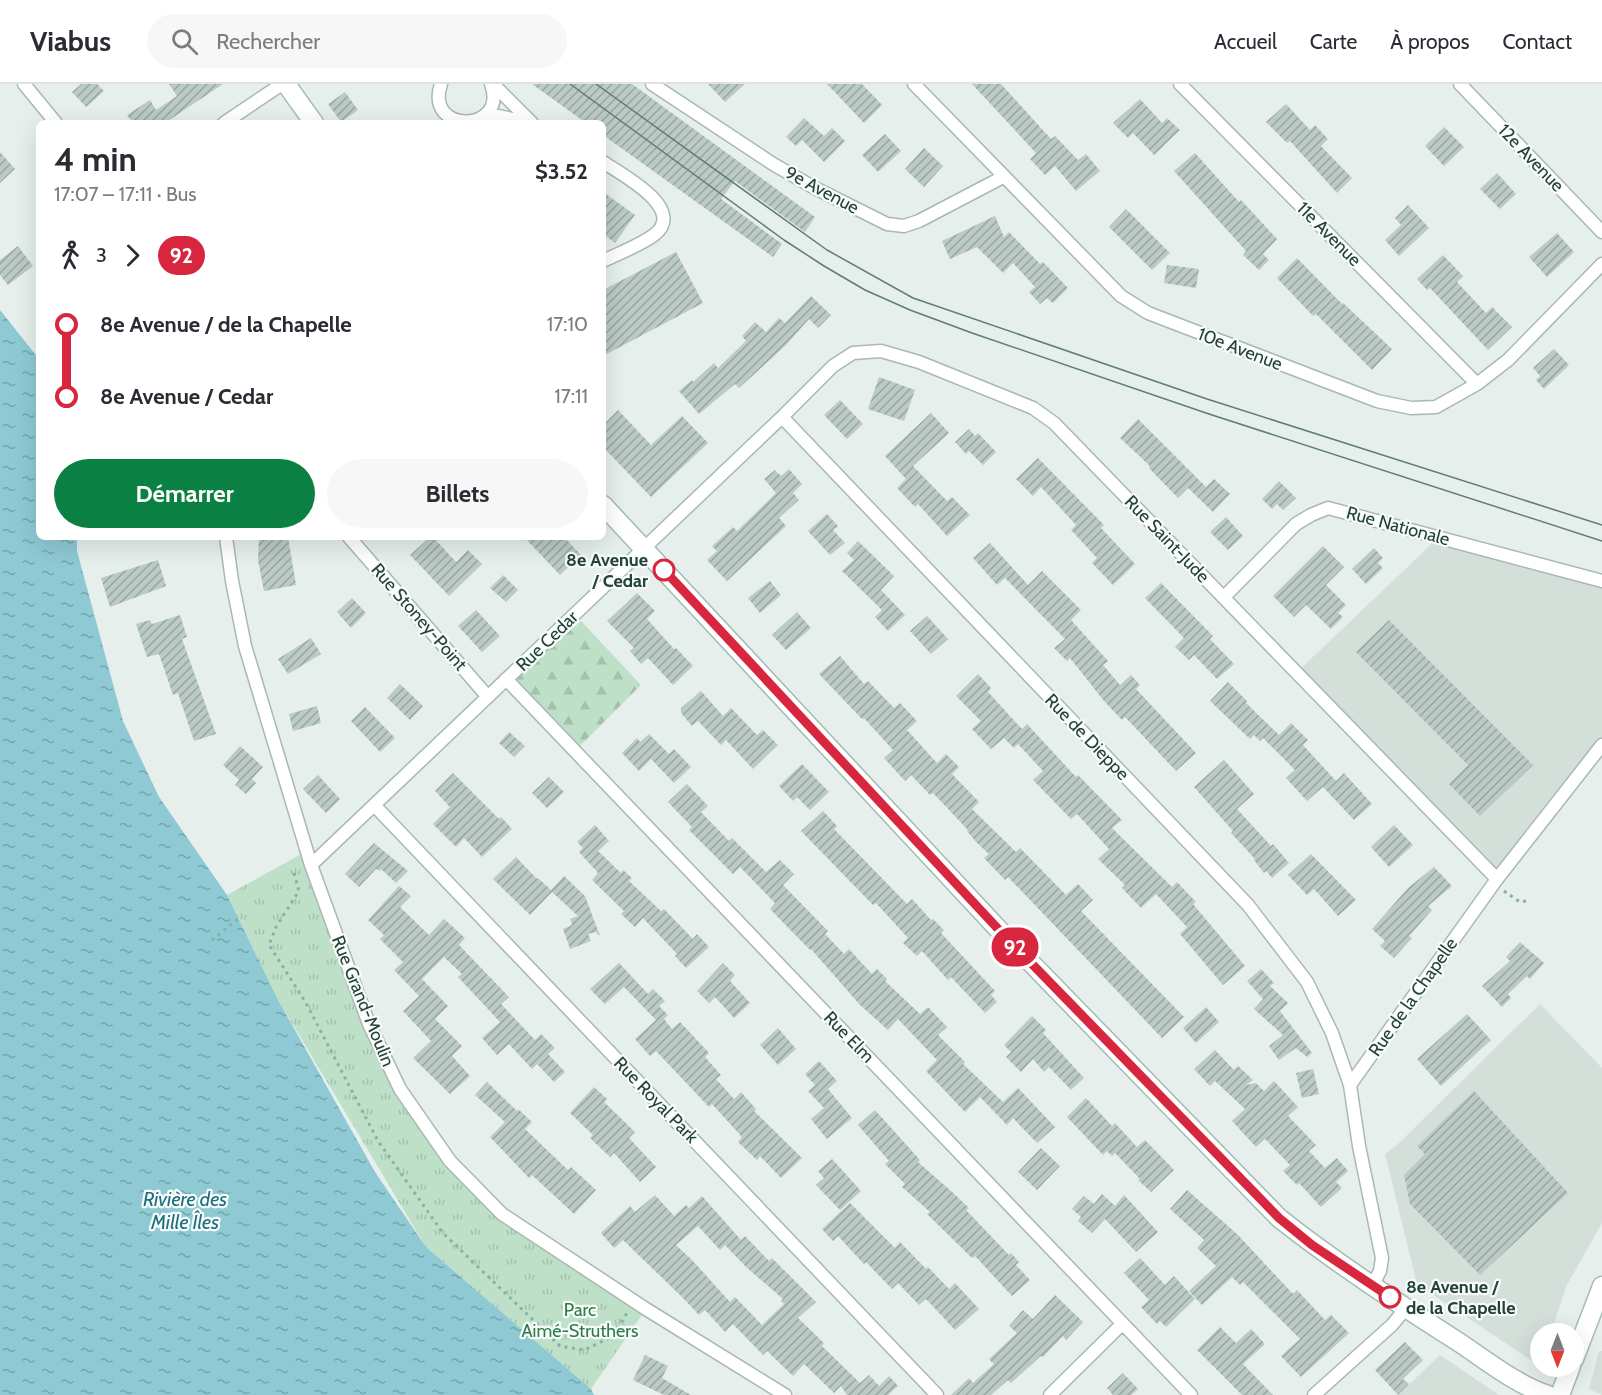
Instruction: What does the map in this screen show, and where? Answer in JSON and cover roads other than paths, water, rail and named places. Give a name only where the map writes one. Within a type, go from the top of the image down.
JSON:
[{"type":"street","points":[[24,84],[54,120]]},
{"type":"street","points":[[229,120],[284,84],[312,120]]},
{"type":"street","points":[[441,84],[439,100],[447,115],[457,120]]},
{"type":"street","points":[[480,119],[488,113],[492,105],[494,96],[492,84]]},
{"type":"street","points":[[492,84],[529,120]]},
{"type":"street","name":"9e Avenue","points":[[652,84],[772,164],[887,224],[904,226],[919,221],[1003,177]]},
{"type":"street","name":"10e Avenue","points":[[914,84],[1121,296],[1148,313],[1388,404],[1411,408],[1436,407],[1477,384],[1508,360],[1602,264]]},
{"type":"street","name":"11e Avenue","points":[[1180,84],[1477,384]]},
{"type":"street","name":"12e Avenue","points":[[1460,84],[1602,232]]},
{"type":"street","points":[[480,119],[498,116],[517,120]]},
{"type":"street","points":[[606,164],[645,190],[663,213],[662,226],[654,235],[606,259]]},
{"type":"street","name":"Rue Saint-Jude","points":[[782,417],[833,366],[853,353],[881,351],[918,362],[1033,408],[1054,423],[1500,885]]},
{"type":"street","name":"Rue Cedar","points":[[311,866],[782,417]]},
{"type":"street","name":"Rue de Dieppe","points":[[782,417],[1248,905],[1306,982],[1332,1033],[1350,1085]]},
{"type":"street","points":[[606,508],[1000,931],[1279,1218],[1312,1245],[1372,1286],[1512,1377],[1548,1395]]},
{"type":"street","name":"Rue Nationale","points":[[1224,597],[1296,524],[1329,508],[1602,581]]},
{"type":"street","name":"Rue Grand-Moulin","points":[[226,540],[245,646],[311,866],[369,1024],[400,1089],[450,1161],[502,1214],[634,1302],[785,1395]]},
{"type":"street","name":"Rue Stoney-Point","points":[[352,540],[488,697]]},
{"type":"street","name":"Rue Elm","points":[[507,680],[1191,1395]]},
{"type":"street","name":"Rue de la Chapelle","points":[[1350,1085],[1602,745]]},
{"type":"street","name":"Rue Royal Park","points":[[375,805],[937,1395]]},
{"type":"street","points":[[1350,1085],[1359,1146],[1382,1258],[1380,1271],[1372,1286]]},
{"type":"street","points":[[1584,1333],[1602,1286]]},
{"type":"street","points":[[1314,1395],[1392,1325],[1406,1308]]},
{"type":"street","points":[[1050,1395],[1122,1323]]},
{"type":"street","points":[[1560,1395],[1567,1377]]},
{"type":"water","name":"Rivière des Mille Îles","points":[[0,310],[36,355],[36,540],[77,540],[77,551],[123,721],[159,797],[227,895],[278,1000],[375,1172],[426,1247],[591,1389],[594,1395],[0,1395]]},
{"type":"tram line","points":[[570,84],[784,240],[865,290],[910,310],[1209,414],[1602,541]]},
{"type":"tram line","points":[[596,84],[827,250],[913,298],[1207,399],[1602,525]]},
{"type":"place","name":"8e Avenue / Cedar","points":[[664,570]]},
{"type":"place","name":"8e Avenue / de la Chapelle","points":[[1390,1297]]},
{"type":"park label","name":"Parc Aimé-Struthers","points":[[580,1320]]}]
